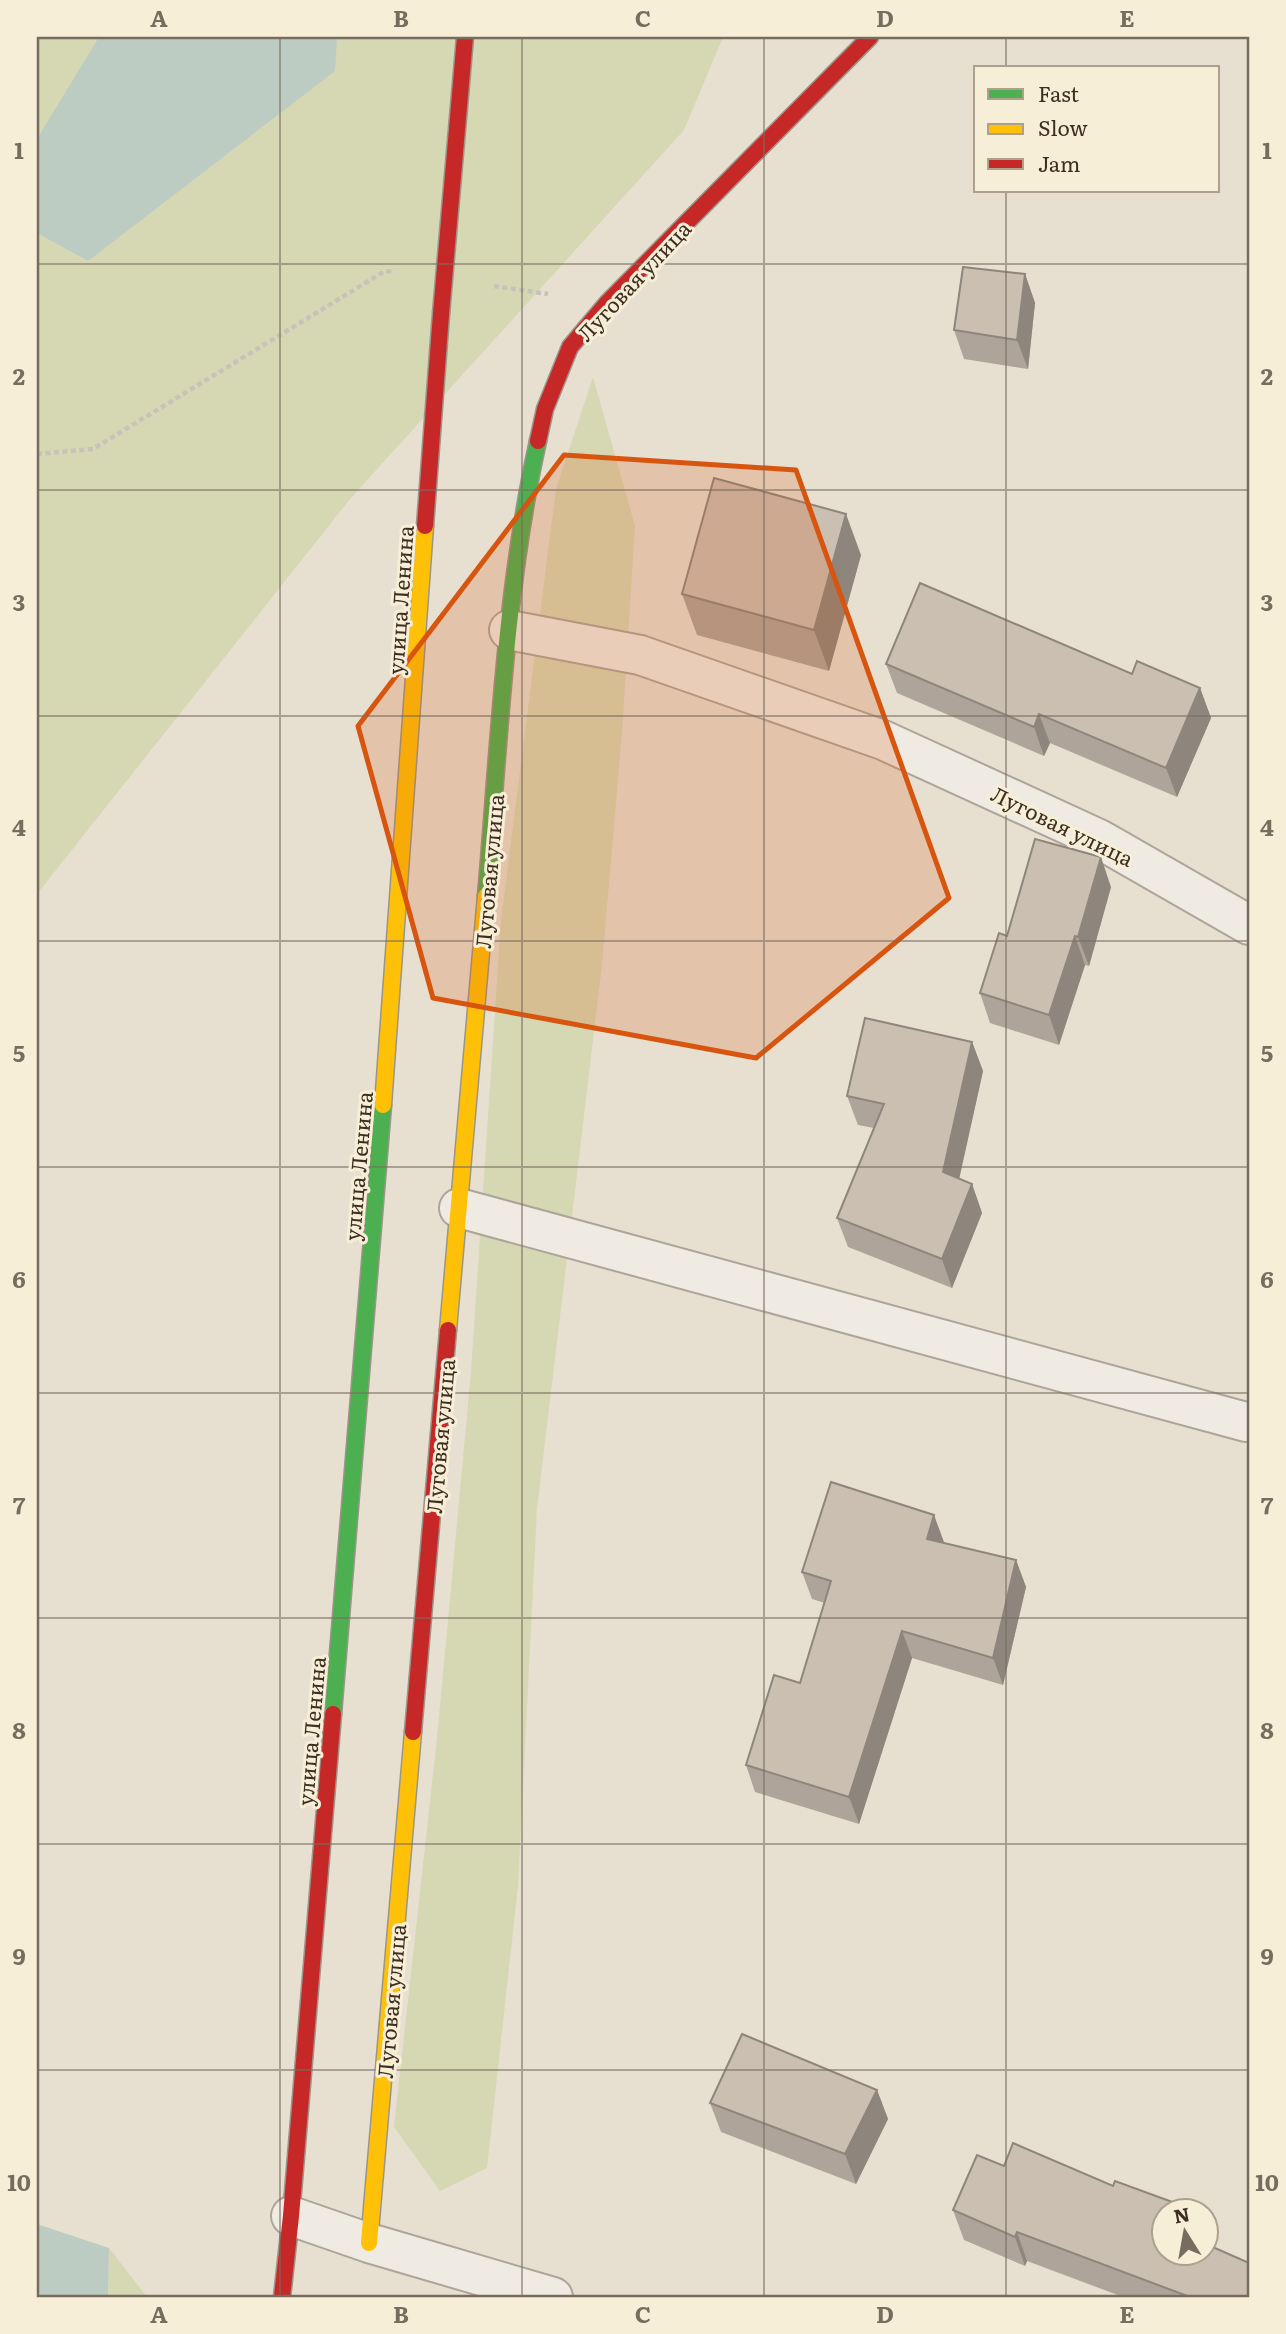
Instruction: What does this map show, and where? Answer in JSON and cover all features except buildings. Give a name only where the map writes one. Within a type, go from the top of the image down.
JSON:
[{"type":"street","name":"улица Ленина","points":[[282,2297],[291,2216],[378,1168],[441,314],[465,37]]},
{"type":"street","name":"Луговая улица","points":[[369,2243],[509,630],[525,500],[545,409],[570,347],[608,302],[870,37]]},
{"type":"street","name":"Луговая улица","points":[[509,630],[640,656],[883,740],[1099,839],[1249,925]]},
{"type":"street","points":[[459,1209],[1246,1422]]},
{"type":"street","points":[[291,2216],[369,2243],[553,2297]]},
{"type":"path","points":[[37,454],[93,449],[385,271],[398,273]]},
{"type":"path","points":[[490,286],[608,302]]},
{"type":"highlighted area","points":[[564,455],[796,470],[949,898],[756,1058],[433,998],[358,726]]},
{"type":"green space","points":[[37,37],[723,37],[684,130],[350,499],[37,894]]},
{"type":"green space","points":[[593,377],[635,526],[622,732],[602,965],[537,1509],[518,1886],[487,2168],[440,2191],[394,2127],[437,1738],[471,1372],[501,920],[556,489]]},
{"type":"green space","points":[[109,2248],[147,2297],[108,2297]]},
{"type":"shaded area","points":[[99,37],[337,37],[335,71],[88,261],[37,233],[37,139]]},
{"type":"shaded area","points":[[37,2224],[109,2248],[108,2297],[37,2297]]},
{"type":"traffic: fast","points":[[486,896],[510,611],[538,441]]},
{"type":"traffic: fast","points":[[333,1714],[383,1105]]},
{"type":"traffic: slow","points":[[383,1105],[425,526]]},
{"type":"traffic: slow","points":[[448,1330],[486,896]]},
{"type":"traffic: slow","points":[[369,2243],[413,1732]]},
{"type":"traffic: jam","points":[[441,314],[465,37]]},
{"type":"traffic: jam","points":[[538,441],[545,409],[570,347],[608,302],[870,37]]},
{"type":"traffic: jam","points":[[425,526],[441,314]]},
{"type":"traffic: jam","points":[[413,1732],[448,1330]]},
{"type":"traffic: jam","points":[[282,2297],[333,1714]]}]
